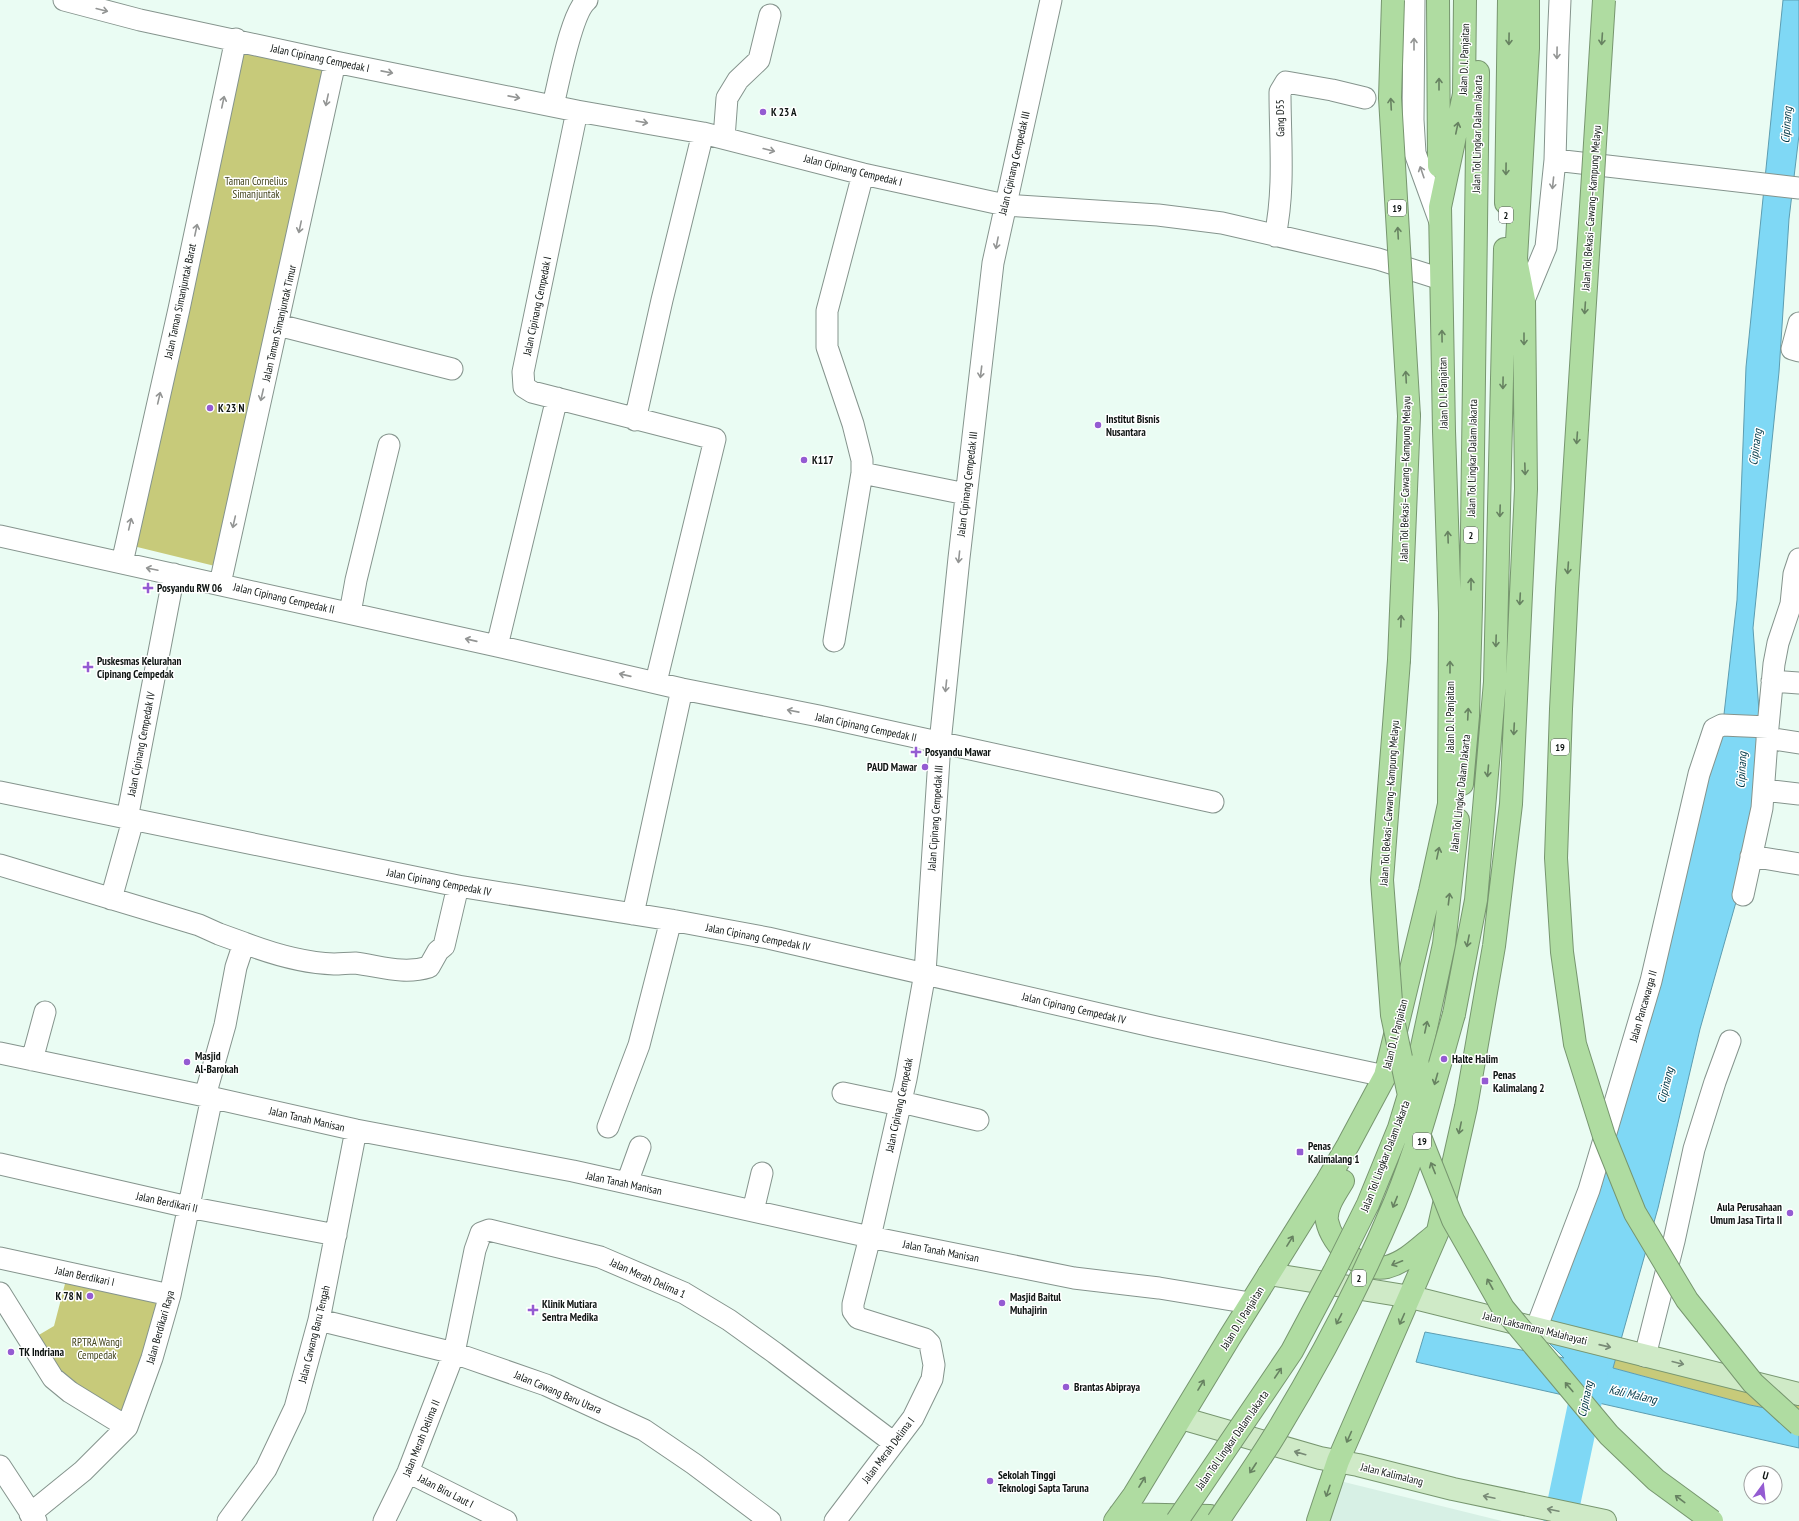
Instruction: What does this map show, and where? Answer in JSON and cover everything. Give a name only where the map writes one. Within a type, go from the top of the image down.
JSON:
[{"type":"highway","name":"Jalan Tol Bekasi–Cawang–Kampung Melayu","points":[[1393,0],[1390,98],[1408,416],[1399,660],[1382,880],[1393,1023],[1415,1124],[1453,1220],[1503,1308],[1609,1435],[1656,1480],[1712,1521]]},
{"type":"highway","points":[[1438,0],[1440,215]]},
{"type":"highway","name":"Jalan D. I. Panjaitan","points":[[1118,1518],[1134,1495],[1250,1303],[1348,1146],[1384,1076],[1430,891],[1449,804],[1450,612],[1440,215],[1464,94],[1465,0]]},
{"type":"highway","name":"Jalan Tol Lingkar Dalam Jakarta","points":[[1177,1521],[1292,1351],[1368,1204],[1399,1128],[1418,1065],[1444,944],[1468,716],[1478,106],[1478,0]]},
{"type":"highway","name":"Jalan Tol Lingkar Dalam Jakarta","points":[[1219,1521],[1276,1433],[1318,1361],[1373,1252],[1395,1201],[1419,1136],[1456,1007],[1476,900],[1495,682],[1502,430],[1509,0]]},
{"type":"highway","points":[[1524,300],[1516,259],[1528,48],[1528,0]]},
{"type":"highway","points":[[1318,1521],[1338,1461],[1411,1297],[1438,1231],[1466,1106],[1494,946],[1511,804],[1526,489],[1524,300],[1531,242],[1538,0]]},
{"type":"highway","name":"Jalan Tol Bekasi–Cawang–Kampung Melayu","points":[[1604,0],[1567,589],[1562,702],[1556,858],[1562,952],[1575,1044],[1604,1136],[1635,1213],[1687,1300],[1753,1383],[1799,1425]]},
{"type":"highway","points":[[1430,891],[1428,945],[1393,1078],[1376,1118],[1329,1206],[1327,1220],[1342,1250],[1366,1265],[1372,1266],[1386,1267],[1402,1261],[1413,1254],[1438,1231]]},
{"type":"highway","points":[[1118,1518],[1210,1516],[1219,1521]]},
{"type":"main road","name":"Jalan Laksamana Malahayati","points":[[1269,1274],[1411,1297],[1538,1330],[1799,1394]]},
{"type":"main road","name":"Jalan Kalimalang","points":[[1181,1418],[1320,1458],[1527,1505],[1605,1521]]},
{"type":"street","name":"Jalan Cipinang Cempedak I","points":[[64,0],[140,20],[236,39],[335,62],[577,110],[703,133],[863,174],[1005,205],[1158,214],[1222,223],[1378,259],[1441,279]]},
{"type":"street","points":[[566,0],[570,37]]},
{"type":"street","points":[[553,105],[575,19],[583,3],[587,0]]},
{"type":"street","name":"Jalan Cipinang Cempedak III","points":[[925,973],[940,743],[966,494],[993,263],[1051,0]]},
{"type":"street","points":[[1414,0],[1413,115],[1415,153],[1440,215]]},
{"type":"street","points":[[1524,300],[1546,247],[1555,160],[1560,0]]},
{"type":"street","points":[[724,138],[727,98],[738,80],[759,60],[770,15]]},
{"type":"street","name":"Jalan Taman Simanjuntak Barat","points":[[122,562],[179,309],[236,39]]},
{"type":"street","name":"Jalan Taman Simanjuntak Timur","points":[[220,584],[335,62]]},
{"type":"street","name":"Gang D55","points":[[1275,236],[1280,210],[1281,186],[1280,92],[1286,82],[1332,90],[1365,98]]},
{"type":"street","name":"Jalan Cipinang Cempedak I","points":[[577,110],[522,380],[524,387],[532,392],[635,420],[715,439],[656,682]]},
{"type":"street","points":[[635,420],[662,300],[703,133]]},
{"type":"street","points":[[1555,160],[1797,188]]},
{"type":"street","points":[[834,641],[862,473],[862,460],[853,424],[827,347],[827,311],[863,174]]},
{"type":"street","points":[[1796,350],[1799,323]]},
{"type":"street","points":[[278,325],[452,369]]},
{"type":"street","points":[[497,646],[557,398]]},
{"type":"street","points":[[350,613],[356,580],[389,445]]},
{"type":"street","points":[[862,473],[966,494]]},
{"type":"street","name":"Jalan Cipinang Cempedak II","points":[[0,536],[350,613],[682,689],[1214,802]]},
{"type":"street","points":[[1743,895],[1762,808],[1764,790],[1764,730],[1778,643],[1791,604],[1794,574],[1799,559]]},
{"type":"street","name":"Jalan Cipinang Cempedak IV","points":[[130,820],[174,574]]},
{"type":"street","points":[[1772,681],[1799,683]]},
{"type":"street","points":[[633,914],[682,689]]},
{"type":"street","name":"Jalan Pancawarga II","points":[[1538,1330],[1590,1190],[1651,981],[1699,774],[1714,729],[1722,725],[1764,730],[1799,743]]},
{"type":"street","points":[[1764,790],[1799,794]]},
{"type":"street","name":"Jalan Cipinang Cempedak IV","points":[[0,792],[130,820],[458,886],[670,920],[768,938],[1156,1027],[1384,1076]]},
{"type":"street","points":[[111,899],[130,820]]},
{"type":"street","points":[[1751,856],[1799,864]]},
{"type":"street","points":[[0,865],[199,925],[266,951],[322,962],[355,963],[394,971],[424,969],[429,967],[438,951],[444,946],[458,886]]},
{"type":"street","points":[[608,1127],[639,1044],[670,920]]},
{"type":"street","name":"Jalan Berdikari Raya","points":[[33,1517],[83,1471],[126,1427],[152,1358],[170,1295],[208,1096],[225,1025],[236,967],[244,943]]},
{"type":"street","name":"Jalan Cipinang Cempedak","points":[[870,1237],[900,1103],[925,973]]},
{"type":"street","points":[[32,1060],[45,1012]]},
{"type":"street","points":[[1636,1353],[1674,1241],[1694,1149],[1715,1082],[1730,1041]]},
{"type":"street","name":"Jalan Tanah Manisan","points":[[0,1053],[208,1096],[356,1130],[627,1183],[870,1237],[1074,1278],[1159,1288],[1250,1303]]},
{"type":"street","points":[[844,1093],[900,1103],[978,1120]]},
{"type":"street","name":"Jalan Cawang Baru Tengah","points":[[228,1521],[266,1469],[295,1408],[319,1320],[356,1130]]},
{"type":"street","points":[[627,1183],[640,1148]]},
{"type":"street","name":"Jalan Berdikari II","points":[[0,1164],[188,1207],[336,1235]]},
{"type":"street","points":[[753,1211],[762,1173]]},
{"type":"street","name":"Jalan Merah Delima 1","points":[[454,1353],[475,1250],[482,1233],[489,1230],[600,1257],[684,1293],[730,1320],[894,1443]]},
{"type":"street","name":"Jalan Merah Delima I","points":[[835,1521],[913,1418],[932,1379],[934,1365],[930,1344],[925,1339],[858,1318],[855,1314],[853,1304],[870,1237]]},
{"type":"street","name":"Jalan Berdikari I","points":[[0,1258],[170,1295]]},
{"type":"street","points":[[0,1293],[53,1378],[70,1392],[126,1427]]},
{"type":"street","name":"Jalan Cawang Baru Utara","points":[[319,1320],[454,1353],[546,1385],[644,1430],[694,1464],[770,1521]]},
{"type":"street","name":"Jalan Merah Delima II","points":[[384,1521],[408,1472],[454,1353]]},
{"type":"street","points":[[0,1466],[33,1517]]},
{"type":"street","name":"Jalan Biru Laut I","points":[[408,1472],[506,1521]]},
{"type":"shaded area","points":[[1340,1481],[1502,1521],[1329,1521]]},
{"type":"green space","name":"Taman Cornelius Simanjuntak","points":[[240,44],[331,64],[219,567],[129,545]]},
{"type":"green space","name":"RPTRA Wangi Cempedak","points":[[66,1280],[161,1301],[142,1369],[119,1419],[62,1383],[32,1339],[54,1326]]},
{"type":"green space","points":[[1618,1349],[1799,1394],[1799,1415],[1750,1405],[1613,1368]]},
{"type":"water","points":[[1783,0],[1799,0],[1799,135],[1789,219],[1779,372],[1753,628],[1760,725],[1723,723],[1737,600],[1746,367]]},
{"type":"water","name":"Kali Malang","points":[[1717,728],[1764,728],[1738,895],[1700,1029],[1658,1208],[1613,1368],[1750,1405],[1799,1415],[1799,1448],[1416,1362],[1425,1332],[1564,1358],[1543,1337]]},
{"type":"waterway","name":"Cipinang","points":[[1560,1521],[1591,1374]]},
{"type":"place","name":"K 23 A","points":[[763,112]]},
{"type":"place","name":"K 23 N","points":[[210,408]]},
{"type":"place","name":"Institut Bisnis Nusantara","points":[[1098,425]]},
{"type":"place","name":"K117","points":[[804,460]]},
{"type":"place","name":"Posyandu RW 06","points":[[148,588]]},
{"type":"place","name":"Puskesmas Kelurahan Cipinang Cempedak","points":[[88,667]]},
{"type":"place","name":"Posyandu Mawar","points":[[916,752]]},
{"type":"place","name":"PAUD Mawar","points":[[925,767]]},
{"type":"place","name":"Halte Halim","points":[[1444,1059]]},
{"type":"place","name":"Masjid Al-Barokah","points":[[187,1062]]},
{"type":"place","name":"Penas Kalimalang 2","points":[[1485,1081]]},
{"type":"place","name":"Penas Kalimalang 1","points":[[1300,1152]]},
{"type":"place","name":"Aula Perusahaan Umum Jasa Tirta II","points":[[1790,1213]]},
{"type":"place","name":"K 78 N","points":[[90,1296]]},
{"type":"place","name":"Masjid Baitul Muhajirin","points":[[1002,1303]]},
{"type":"place","name":"Klinik Mutiara Sentra Medika","points":[[533,1310]]},
{"type":"place","name":"TK Indriana","points":[[11,1352]]},
{"type":"place","name":"Brantas Abipraya","points":[[1066,1387]]},
{"type":"place","name":"Sekolah Tinggi Teknologi Sapta Taruna","points":[[990,1481]]}]
